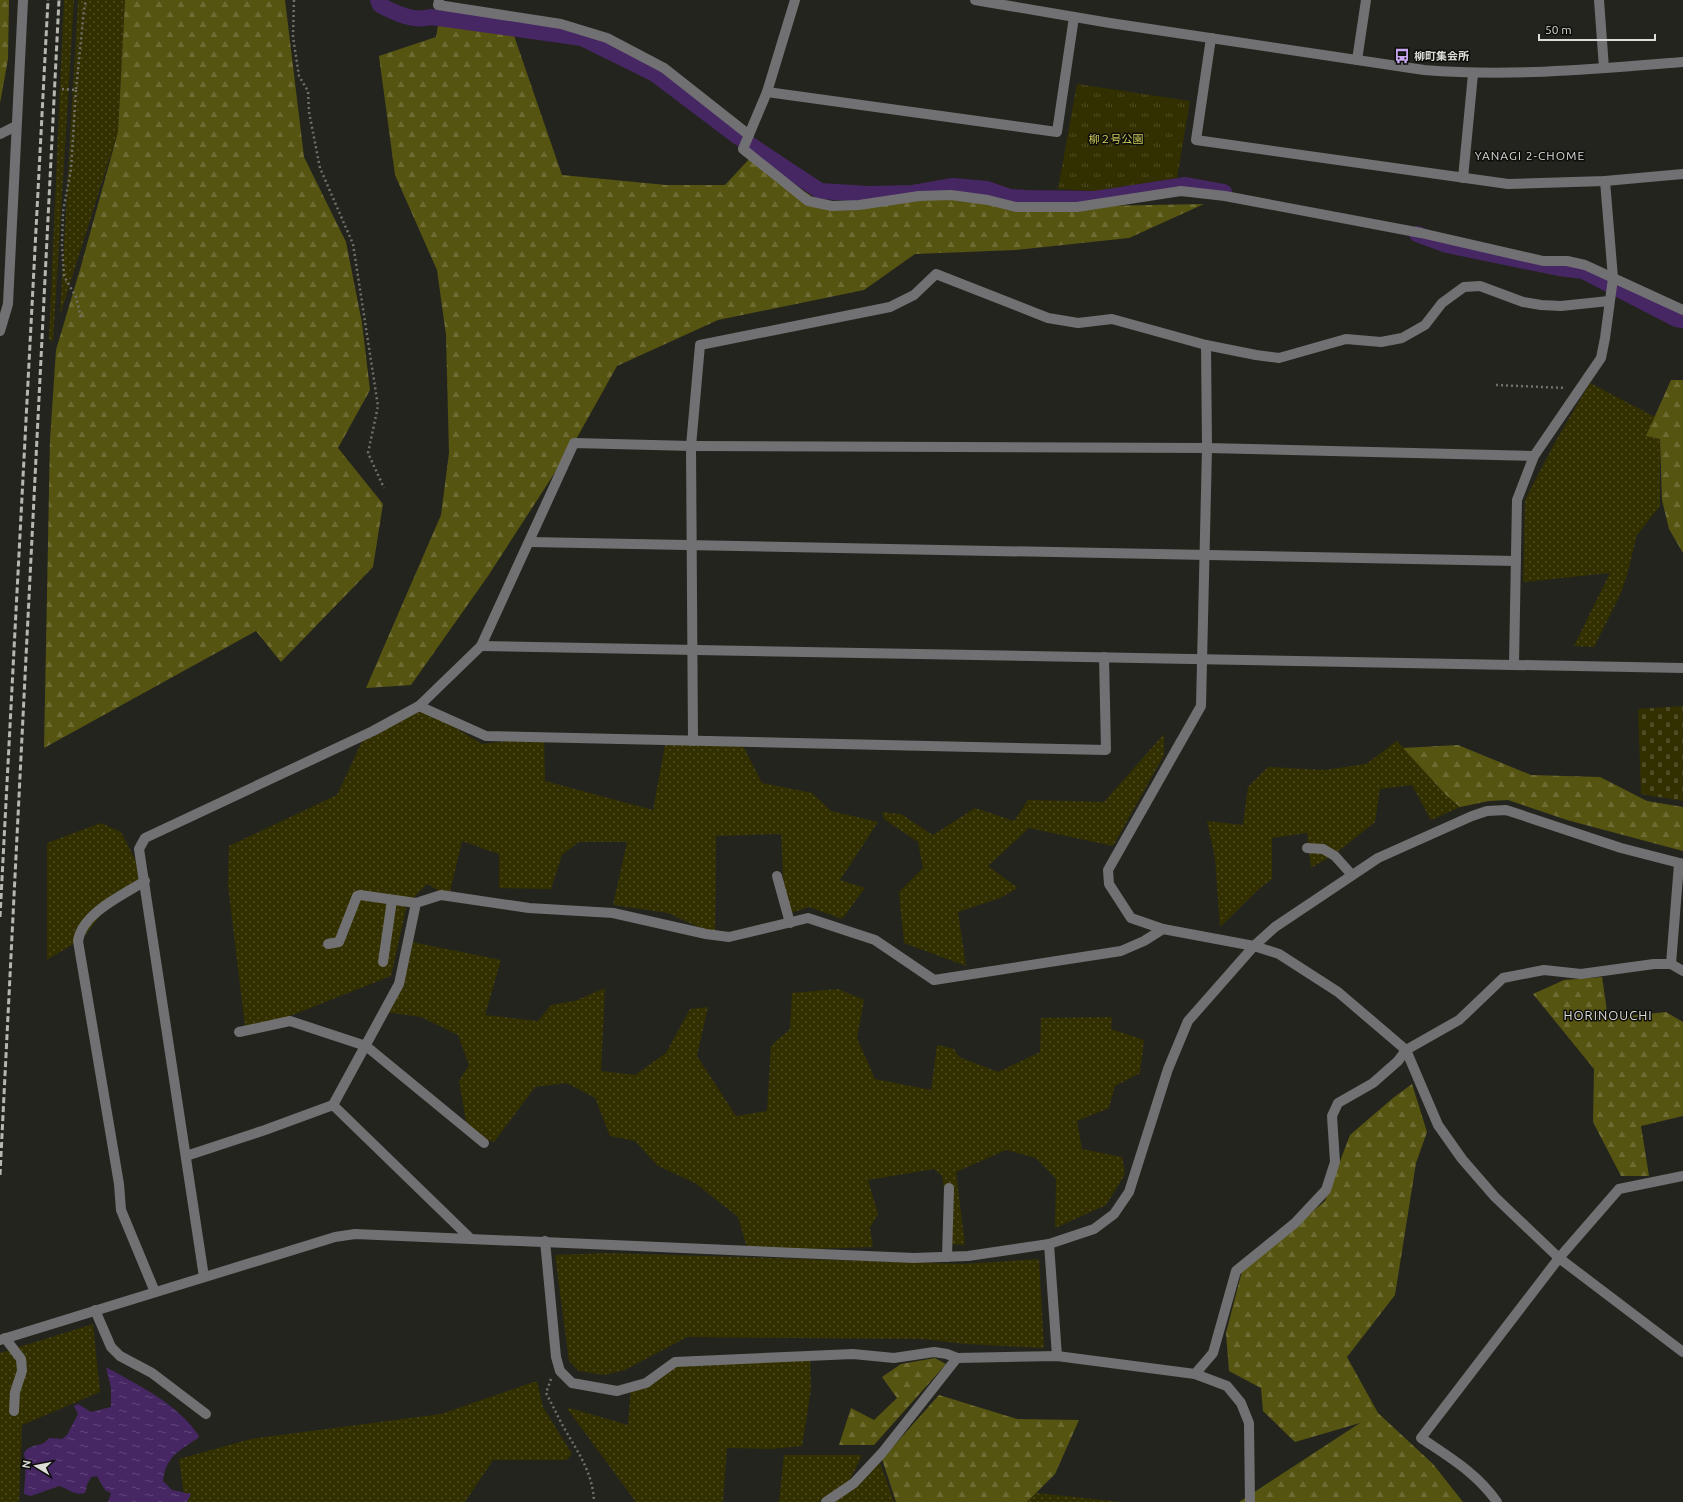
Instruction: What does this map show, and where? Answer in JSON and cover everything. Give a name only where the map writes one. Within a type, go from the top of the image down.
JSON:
[{"type":"street","points":[[0,331],[8,304],[22,0]]},
{"type":"street","points":[[439,0],[438,5],[561,24],[607,38],[664,68],[749,135]]},
{"type":"street","points":[[795,0],[767,92],[743,149],[808,201],[832,206],[859,206],[919,196],[951,195],[988,200],[1016,207],[1076,208],[1181,191],[1225,196],[1421,233],[1543,261],[1567,261],[1585,265],[1683,310]]},
{"type":"street","points":[[975,0],[1210,38],[1424,70],[1473,74],[1523,74],[1683,62]]},
{"type":"street","points":[[1358,60],[1366,0]]},
{"type":"street","points":[[1599,0],[1604,68]]},
{"type":"street","points":[[767,92],[1057,132],[1074,16]]},
{"type":"street","points":[[1210,38],[1196,140],[1508,184],[1605,181],[1683,174]]},
{"type":"street","points":[[1463,178],[1473,74]]},
{"type":"street","points":[[0,134],[16,126]]},
{"type":"street","points":[[1514,664],[1517,500],[1534,456],[1601,358],[1613,278],[1605,181]]},
{"type":"street","points":[[693,741],[691,650],[691,446],[700,344],[890,306],[914,295],[936,274],[1048,318],[1078,323],[1112,319],[1206,345],[1279,358],[1346,339],[1381,342],[1402,338],[1426,325],[1442,303],[1464,287],[1480,286],[1523,302],[1541,305],[1561,306],[1609,301]]},
{"type":"street","points":[[1206,345],[1207,448],[1203,658],[1200,706],[1108,870],[1108,884],[1131,918],[1163,929],[1254,946],[1279,954],[1338,992],[1406,1050],[1438,1125],[1462,1159],[1495,1197],[1559,1258],[1683,1352]]},
{"type":"street","points":[[204,1277],[140,849],[145,838],[374,731],[419,706],[481,646],[530,542],[574,443],[691,446],[1207,448],[1534,456]]},
{"type":"street","points":[[530,542],[691,546],[1204,553],[1516,560]]},
{"type":"street","points":[[481,646],[1203,658],[1683,668]]},
{"type":"street","points":[[419,706],[486,736],[1106,750],[1104,657]]},
{"type":"street","points":[[14,1411],[15,1392],[22,1371],[21,1359],[3,1339],[335,1237],[354,1234],[472,1239],[544,1240],[584,1244],[890,1257],[947,1257],[968,1256],[1049,1244],[1094,1228],[1114,1214],[1129,1192],[1168,1069],[1188,1021],[1254,946],[1275,926],[1378,858],[1487,811],[1506,810],[1621,848],[1681,864],[1671,964]]},
{"type":"street","points":[[1307,848],[1323,849],[1335,856],[1352,875]]},
{"type":"street","points":[[777,876],[790,923]]},
{"type":"street","points":[[145,881],[91,916],[80,931],[78,941],[119,1184],[121,1210],[155,1292]]},
{"type":"street","points":[[328,944],[339,942],[357,896],[360,895],[416,903],[441,895],[528,908],[613,913],[706,934],[729,937],[808,918],[875,940],[934,980],[1121,951],[1144,941],[1163,929]]},
{"type":"street","points":[[383,962],[392,900]]},
{"type":"street","points":[[186,1156],[265,1130],[333,1105],[399,984],[416,903]]},
{"type":"street","points":[[1195,1374],[1213,1353],[1236,1271],[1295,1223],[1326,1190],[1335,1162],[1332,1116],[1338,1104],[1373,1083],[1398,1061],[1406,1050],[1459,1020],[1503,978],[1544,970],[1581,974],[1654,964],[1671,964],[1683,971]]},
{"type":"street","points":[[239,1032],[290,1021],[366,1046],[484,1143]]},
{"type":"street","points":[[333,1105],[472,1239]]},
{"type":"street","points":[[1497,1502],[1486,1486],[1464,1467],[1421,1438],[1559,1258],[1619,1189],[1683,1176]]},
{"type":"street","points":[[947,1257],[949,1188]]},
{"type":"street","points":[[544,1240],[556,1357],[560,1371],[572,1383],[617,1391],[646,1383],[675,1362],[853,1354],[894,1358],[934,1352],[947,1354],[957,1358],[1057,1356],[1195,1374],[1227,1386],[1241,1403],[1248,1423],[1250,1502]]},
{"type":"street","points":[[1049,1244],[1057,1356]]},
{"type":"street","points":[[95,1310],[111,1347],[120,1356],[152,1373],[206,1414]]},
{"type":"street","points":[[826,1502],[854,1483],[882,1453],[957,1358]]},
{"type":"path","points":[[81,318],[76,297],[64,276],[62,245],[63,212],[70,169],[76,90],[86,0]]},
{"type":"path","points":[[294,0],[292,7],[293,37],[299,76],[308,91],[309,112],[320,168],[353,244],[378,406],[368,453],[384,488]]},
{"type":"path","points":[[62,89],[76,90]]},
{"type":"path","points":[[1496,385],[1579,389]]},
{"type":"path","points":[[560,1371],[549,1381],[546,1393],[562,1425],[584,1460],[593,1490],[594,1502]]},
{"type":"green space","points":[[0,0],[9,0],[8,59],[0,103]]},
{"type":"green space","points":[[64,0],[74,0],[53,342],[49,339]]},
{"type":"green space","points":[[78,0],[125,0],[118,132],[60,315]]},
{"type":"green space","points":[[125,0],[285,0],[304,157],[346,242],[362,323],[370,390],[338,448],[383,504],[373,567],[281,662],[256,631],[44,748],[50,440],[56,350],[118,132]]},
{"type":"green space","points":[[440,14],[510,24],[562,175],[666,185],[725,185],[752,156],[823,204],[940,196],[1042,207],[1204,204],[1129,238],[1016,250],[915,254],[864,290],[718,320],[617,366],[574,443],[488,576],[411,685],[366,688],[441,515],[449,453],[446,335],[437,270],[395,175],[379,56],[436,37]]},
{"type":"green space","name":"柳２号公園","points":[[1077,84],[1190,101],[1177,178],[1095,191],[1058,189]]},
{"type":"green space","points":[[1671,380],[1683,380],[1683,553],[1669,529],[1662,500],[1660,439],[1646,436]]},
{"type":"green space","points":[[1590,383],[1655,417],[1647,436],[1660,439],[1660,506],[1637,535],[1627,575],[1620,595],[1594,647],[1574,646],[1610,573],[1523,582],[1525,500],[1554,444]]},
{"type":"green space","points":[[419,706],[482,744],[544,737],[545,781],[653,810],[666,740],[741,742],[762,783],[812,793],[831,811],[878,822],[840,880],[865,888],[842,919],[809,907],[785,915],[781,834],[716,836],[715,935],[668,913],[613,905],[627,842],[579,842],[562,855],[551,889],[499,888],[499,854],[462,841],[449,896],[427,884],[407,904],[391,976],[280,1020],[245,1027],[228,885],[229,846],[337,795],[365,735]]},
{"type":"green space","points":[[1683,706],[1683,801],[1641,794],[1638,709]]},
{"type":"green space","points":[[1164,734],[1164,755],[1113,846],[1029,828],[988,866],[1018,888],[1000,898],[958,912],[966,966],[904,943],[899,892],[923,868],[918,842],[884,819],[882,812],[901,814],[933,835],[975,808],[1014,821],[1028,800],[1104,802]]},
{"type":"green space","points":[[1397,741],[1446,795],[1460,807],[1431,820],[1412,785],[1380,789],[1375,822],[1336,853],[1311,868],[1307,833],[1272,838],[1272,879],[1260,888],[1220,927],[1215,858],[1207,821],[1243,825],[1248,787],[1268,767],[1324,770],[1366,764]]},
{"type":"green space","points":[[1458,745],[1531,775],[1600,777],[1647,801],[1683,807],[1683,851],[1567,820],[1508,800],[1489,801],[1460,807],[1446,795],[1403,748]]},
{"type":"green space","points":[[101,823],[121,832],[144,877],[116,896],[83,938],[47,960],[47,843]]},
{"type":"green space","points":[[412,942],[501,960],[485,1015],[538,1021],[551,1005],[575,1001],[605,988],[601,1071],[635,1075],[666,1053],[690,1009],[708,1007],[697,1056],[736,1116],[767,1111],[771,1046],[790,1029],[792,993],[838,989],[864,1000],[857,1038],[875,1079],[931,1090],[937,1045],[954,1049],[959,1057],[998,1072],[1040,1052],[1041,1018],[1112,1017],[1111,1029],[1144,1040],[1140,1073],[1115,1086],[1109,1108],[1077,1121],[1082,1149],[1122,1157],[1125,1174],[1106,1205],[1055,1228],[1056,1179],[1036,1158],[1006,1150],[956,1172],[965,1245],[949,1244],[948,1213],[942,1176],[934,1169],[868,1180],[878,1214],[870,1228],[873,1247],[748,1251],[738,1217],[695,1183],[658,1166],[635,1141],[610,1136],[595,1098],[567,1083],[535,1087],[494,1142],[468,1133],[459,1081],[469,1065],[458,1035],[421,1017],[385,1012]]},
{"type":"green space","points":[[1602,977],[1608,1018],[1666,1012],[1683,1022],[1683,1116],[1641,1126],[1649,1176],[1621,1176],[1593,1122],[1594,1069],[1533,994],[1564,980]]},
{"type":"green space","points":[[1412,1084],[1427,1132],[1416,1163],[1395,1295],[1347,1357],[1378,1413],[1433,1464],[1463,1502],[1239,1502],[1360,1423],[1295,1442],[1263,1411],[1261,1388],[1229,1371],[1226,1333],[1242,1271],[1325,1201],[1350,1135],[1393,1098]]},
{"type":"green space","points":[[606,1253],[963,1264],[1039,1259],[1044,1348],[966,1344],[924,1339],[687,1337],[625,1370],[604,1375],[579,1371],[569,1361],[555,1255]]},
{"type":"green space","points":[[93,1324],[100,1392],[22,1425],[19,1502],[0,1502],[0,1353]]},
{"type":"green space","points":[[810,1356],[811,1389],[802,1446],[771,1449],[727,1448],[723,1502],[636,1502],[566,1407],[628,1425],[631,1387],[673,1364]]},
{"type":"green space","points":[[935,1358],[946,1364],[874,1445],[839,1445],[851,1408],[874,1420],[897,1398],[882,1377],[901,1364]]},
{"type":"green space","points":[[537,1381],[543,1407],[572,1454],[566,1460],[493,1460],[465,1502],[185,1502],[179,1459],[251,1439],[441,1414]]},
{"type":"green space","points":[[939,1395],[1017,1419],[1079,1420],[1055,1474],[1027,1502],[896,1502],[882,1459]]},
{"type":"green space","points":[[784,1455],[862,1455],[850,1480],[819,1502],[779,1502]]},
{"type":"green space","points":[[878,1457],[894,1502],[825,1502]]},
{"type":"green space","points":[[1036,1493],[1122,1502],[1027,1502]]},
{"type":"water","points":[[106,1367],[157,1396],[180,1414],[199,1436],[174,1455],[170,1460],[163,1481],[172,1490],[191,1494],[187,1502],[108,1502],[111,1493],[105,1490],[97,1476],[91,1477],[85,1493],[81,1494],[59,1486],[31,1496],[24,1494],[26,1464],[24,1453],[26,1450],[30,1447],[43,1443],[50,1438],[62,1439],[67,1435],[78,1414],[74,1406],[78,1404],[91,1412],[111,1407],[111,1388]]},
{"type":"waterway","points":[[378,0],[380,5],[398,14],[411,18],[431,17],[582,38],[655,74],[737,136],[820,191],[869,194],[913,193],[953,186],[987,189],[1010,197],[1095,199],[1186,185],[1224,192]]},
{"type":"waterway","points":[[1417,234],[1447,245],[1559,268],[1583,271],[1676,319],[1683,320]]},
{"type":"railway","points":[[0,917],[48,0]]},
{"type":"railway","points":[[0,1175],[59,0]]},
{"type":"place","name":"柳町集会所","points":[[1402,56]]},
{"type":"district","name":"YANAGI 2-CHOME","points":[[1530,156]]},
{"type":"district","name":"HORINOUCHI","points":[[1608,1015]]}]
